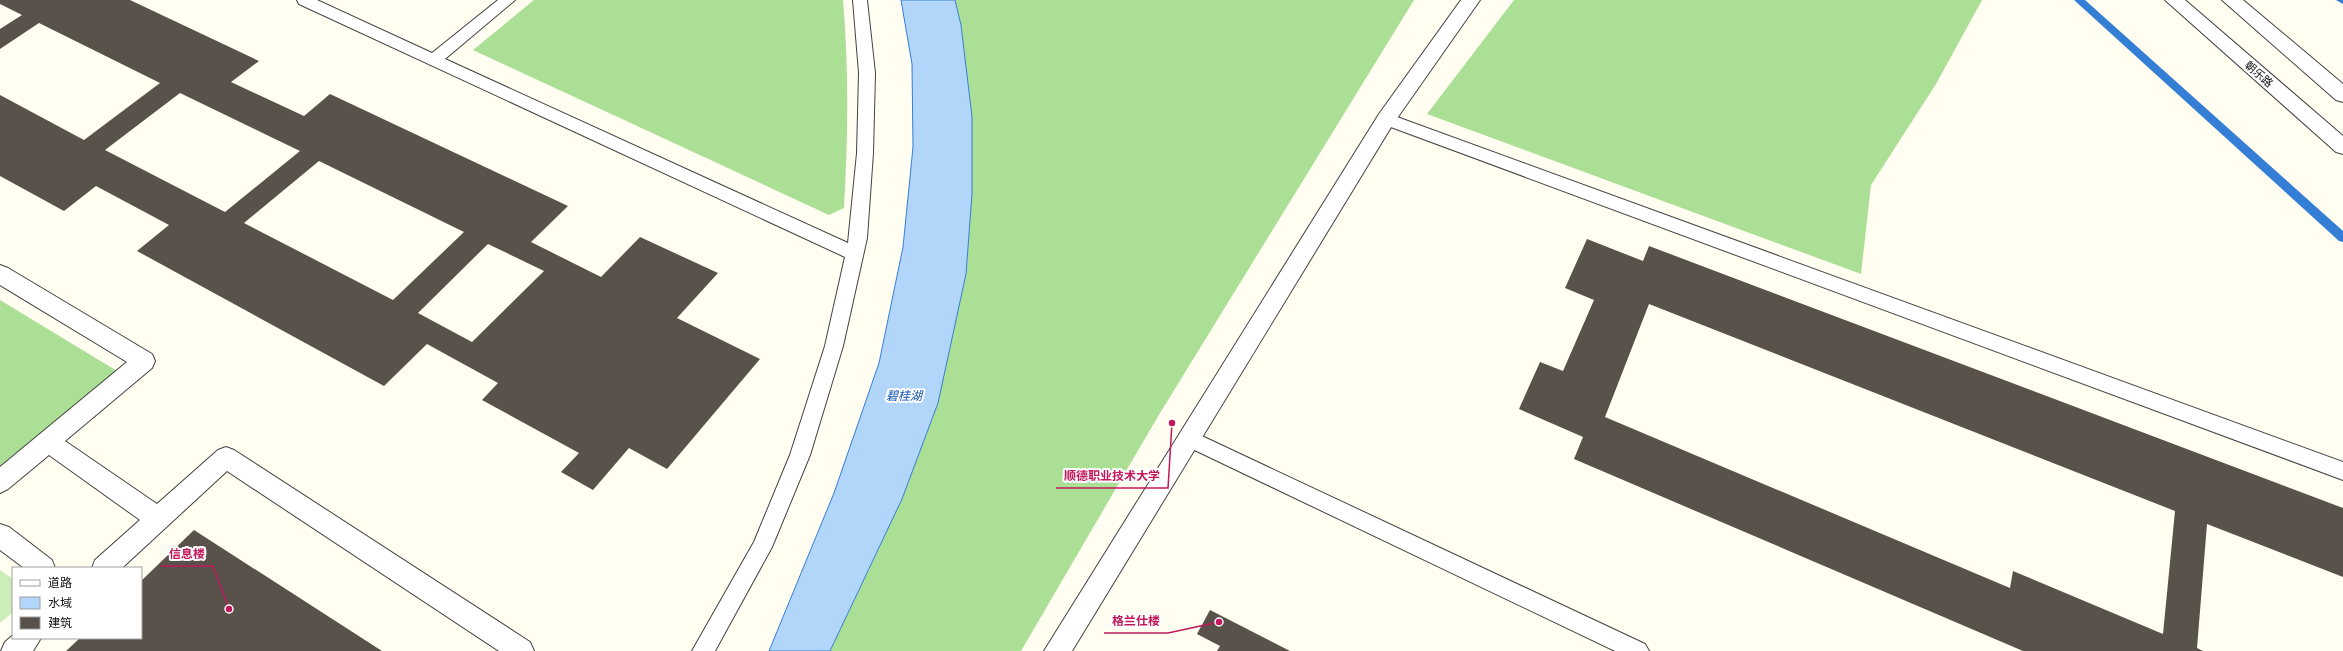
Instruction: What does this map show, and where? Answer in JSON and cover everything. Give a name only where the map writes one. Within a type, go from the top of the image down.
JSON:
[{"type":"street","points":[[1057,651],[1386,119],[1471,0]]},
{"type":"street","name":"朝乐路","points":[[2174,0],[2343,147]]},
{"type":"street","points":[[2231,0],[2343,95]]},
{"type":"street","points":[[0,274],[144,361],[0,482]]},
{"type":"street","points":[[48,442],[158,519]]},
{"type":"street","points":[[105,567],[226,457],[521,651]]},
{"type":"street","points":[[0,535],[42,567]]},
{"type":"street","points":[[14,651],[27,639]]},
{"type":"lane","points":[[304,0],[854,253]]},
{"type":"lane","points":[[433,60],[508,0]]},
{"type":"lane","points":[[703,651],[762,547],[800,455],[834,346],[858,238],[865,153],[867,73],[860,0]]},
{"type":"lane","points":[[1386,119],[2343,471]]},
{"type":"lane","points":[[1189,438],[1638,651]]},
{"type":"green space","points":[[534,0],[843,0],[847,104],[844,208],[829,215],[473,50]]},
{"type":"green space","points":[[955,0],[1414,0],[1157,418],[1021,651],[830,651],[902,499],[966,274],[972,194],[972,117],[961,25]]},
{"type":"green space","points":[[1514,0],[1982,0],[1936,84],[1871,185],[1861,274],[1427,114]]},
{"type":"green space","points":[[0,300],[117,371],[0,471]]},
{"type":"green space","points":[[0,570],[12,578],[12,613],[0,623]]},
{"type":"water","name":"碧桂湖","points":[[901,0],[955,0],[961,25],[972,117],[972,194],[966,274],[938,403],[902,499],[830,651],[769,651],[834,493],[879,363],[903,247],[913,147],[912,64]]},
{"type":"building","points":[[0,0],[130,0],[259,61],[231,82],[304,116],[330,94],[568,206],[531,242],[601,277],[640,237],[718,273],[677,318],[760,359],[667,469],[629,448],[593,490],[561,472],[579,453],[482,400],[498,383],[427,344],[384,386],[137,251],[169,225],[96,186],[64,211],[0,176],[0,95],[84,140],[160,83],[39,23],[0,49],[0,29],[22,15],[0,4]],"holes":[[[180,93],[275,139],[300,151],[225,212],[105,150]],[[319,161],[464,232],[393,300],[244,223]],[[488,244],[544,271],[472,342],[418,313]]]},
{"type":"building","points":[[1587,239],[1643,261],[1649,246],[2343,508],[2343,577],[2207,524],[2197,648],[2203,651],[2023,651],[1574,459],[1583,437],[1519,409],[1540,362],[1563,371],[1594,300],[1565,288]],"holes":[[[1649,304],[2175,511],[2163,634],[2013,571],[2010,588],[1605,417]]]},
{"type":"building","points":[[194,530],[382,651],[66,651],[79,639],[142,639],[142,580]]},
{"type":"building","points":[[1210,610],[1290,651],[1217,651],[1220,646],[1197,634]]},
{"type":"waterway","points":[[2079,0],[2343,238]]},
{"type":"place","name":"顺德职业技术大学","points":[[1172,423]]},
{"type":"place","name":"信息楼","points":[[229,609]]},
{"type":"place","name":"格兰仕楼","points":[[1219,622]]}]
